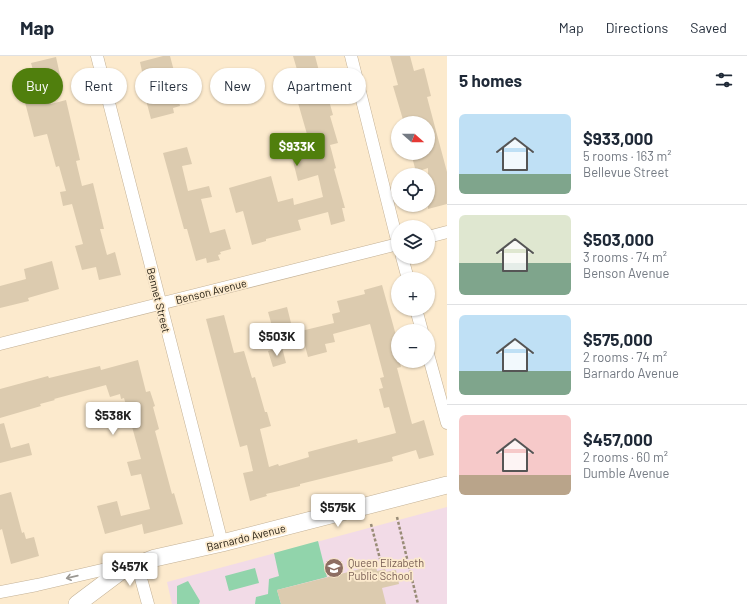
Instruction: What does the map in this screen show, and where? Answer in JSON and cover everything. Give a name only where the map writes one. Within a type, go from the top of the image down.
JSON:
[{"type":"street","name":"Bennet Street","points":[[97,56],[222,543]]},
{"type":"street","points":[[351,56],[392,220]]},
{"type":"street","points":[[435,235],[447,232]]},
{"type":"street","name":"Benson Avenue","points":[[0,344],[391,246]]},
{"type":"street","points":[[432,368],[447,423]]},
{"type":"street","name":"Barnardo Avenue","points":[[77,604],[121,571],[155,558],[222,543],[447,485]]},
{"type":"street","points":[[137,564],[148,604]]},
{"type":"street","name":"Barnardo Avenue","points":[[0,592],[119,566],[137,564]]},
{"type":"path","points":[[397,517],[418,604]]},
{"type":"path","points":[[371,524],[380,559]]},
{"type":"shaded area","name":"Queen Elizabeth Public School","points":[[447,507],[447,604],[172,604],[167,582]]},
{"type":"green space","points":[[318,541],[327,577],[277,590],[281,604],[255,604],[256,597],[268,594],[269,579],[279,576],[274,553]]},
{"type":"green space","points":[[255,568],[259,583],[229,591],[225,576]]},
{"type":"green space","points":[[188,581],[200,601],[199,604],[177,604],[177,586]]},
{"type":"building","points":[[163,56],[170,56],[173,68],[141,68],[140,62]]},
{"type":"building","points":[[293,56],[315,56],[318,68],[297,68]]},
{"type":"building","points":[[390,56],[410,56],[414,71],[424,68],[431,96],[427,97],[432,116],[402,116],[393,86],[398,85]]},
{"type":"building","points":[[56,57],[58,68],[32,68],[31,63]]},
{"type":"building","points":[[66,100],[80,160],[76,161],[82,186],[93,183],[104,229],[100,229],[107,255],[115,252],[121,275],[99,280],[96,267],[82,270],[75,246],[83,244],[72,204],[63,206],[60,192],[66,191],[59,166],[56,167],[47,134],[34,137],[25,104],[63,104],[63,101]]},
{"type":"building","points":[[147,104],[180,104],[180,106],[173,108],[174,113],[151,119]]},
{"type":"building","points":[[298,104],[330,104],[333,115],[330,116],[338,143],[330,145],[336,168],[334,169],[345,208],[342,208],[345,221],[331,225],[328,212],[298,220],[301,230],[266,239],[266,241],[252,245],[243,211],[236,213],[229,188],[271,176],[278,202],[293,198],[294,205],[323,197],[318,175],[298,181],[293,161],[313,155]]},
{"type":"building","points":[[435,127],[447,172],[447,204],[435,207],[435,168],[415,168],[413,160],[435,160]]},
{"type":"building","points":[[187,147],[192,164],[182,166],[188,191],[209,186],[212,197],[201,199],[210,233],[225,229],[231,249],[220,252],[221,254],[218,255],[220,260],[207,263],[206,258],[196,261],[187,229],[184,229],[163,153]]},
{"type":"building","points":[[52,261],[59,289],[28,298],[29,301],[0,308],[0,286],[26,279],[24,269]]},
{"type":"building","points":[[382,285],[393,324],[391,324],[391,368],[397,368],[412,424],[424,420],[434,455],[419,459],[416,450],[392,457],[393,461],[300,484],[300,486],[266,494],[267,496],[250,501],[243,473],[253,471],[247,445],[240,447],[206,319],[224,315],[234,353],[244,351],[252,378],[255,377],[265,412],[267,412],[271,426],[260,429],[269,467],[278,464],[279,466],[309,457],[308,452],[357,439],[358,443],[396,433],[389,407],[384,408],[379,389],[383,388],[380,378],[384,377],[370,324],[333,334],[335,342],[325,344],[327,352],[308,357],[301,331],[334,323],[332,314],[340,312],[337,301],[365,294],[364,290]]},
{"type":"building","points":[[287,307],[294,335],[276,340],[268,312]]},
{"type":"building","points":[[282,347],[286,363],[273,367],[268,351]]},
{"type":"building","points":[[138,360],[146,392],[150,391],[155,406],[153,407],[159,429],[155,431],[172,494],[174,493],[183,524],[144,534],[142,524],[105,534],[97,506],[117,501],[121,516],[150,509],[141,474],[131,476],[127,462],[141,459],[124,398],[121,399],[120,394],[110,397],[106,385],[54,399],[55,400],[40,404],[41,406],[0,418],[0,389],[48,376],[49,378],[100,366],[101,370]]},
{"type":"building","points":[[4,423],[11,448],[29,443],[32,455],[0,463],[0,424]]},
{"type":"building","points":[[11,492],[22,533],[24,532],[26,539],[34,537],[39,556],[11,564],[2,529],[0,530],[0,495]]},
{"type":"building","points":[[376,565],[377,571],[385,569],[386,572],[396,570],[399,584],[382,588],[386,604],[281,604],[277,590]]},
{"type":"place","name":"Queen Elizabeth Public School","points":[[334,568]]}]
